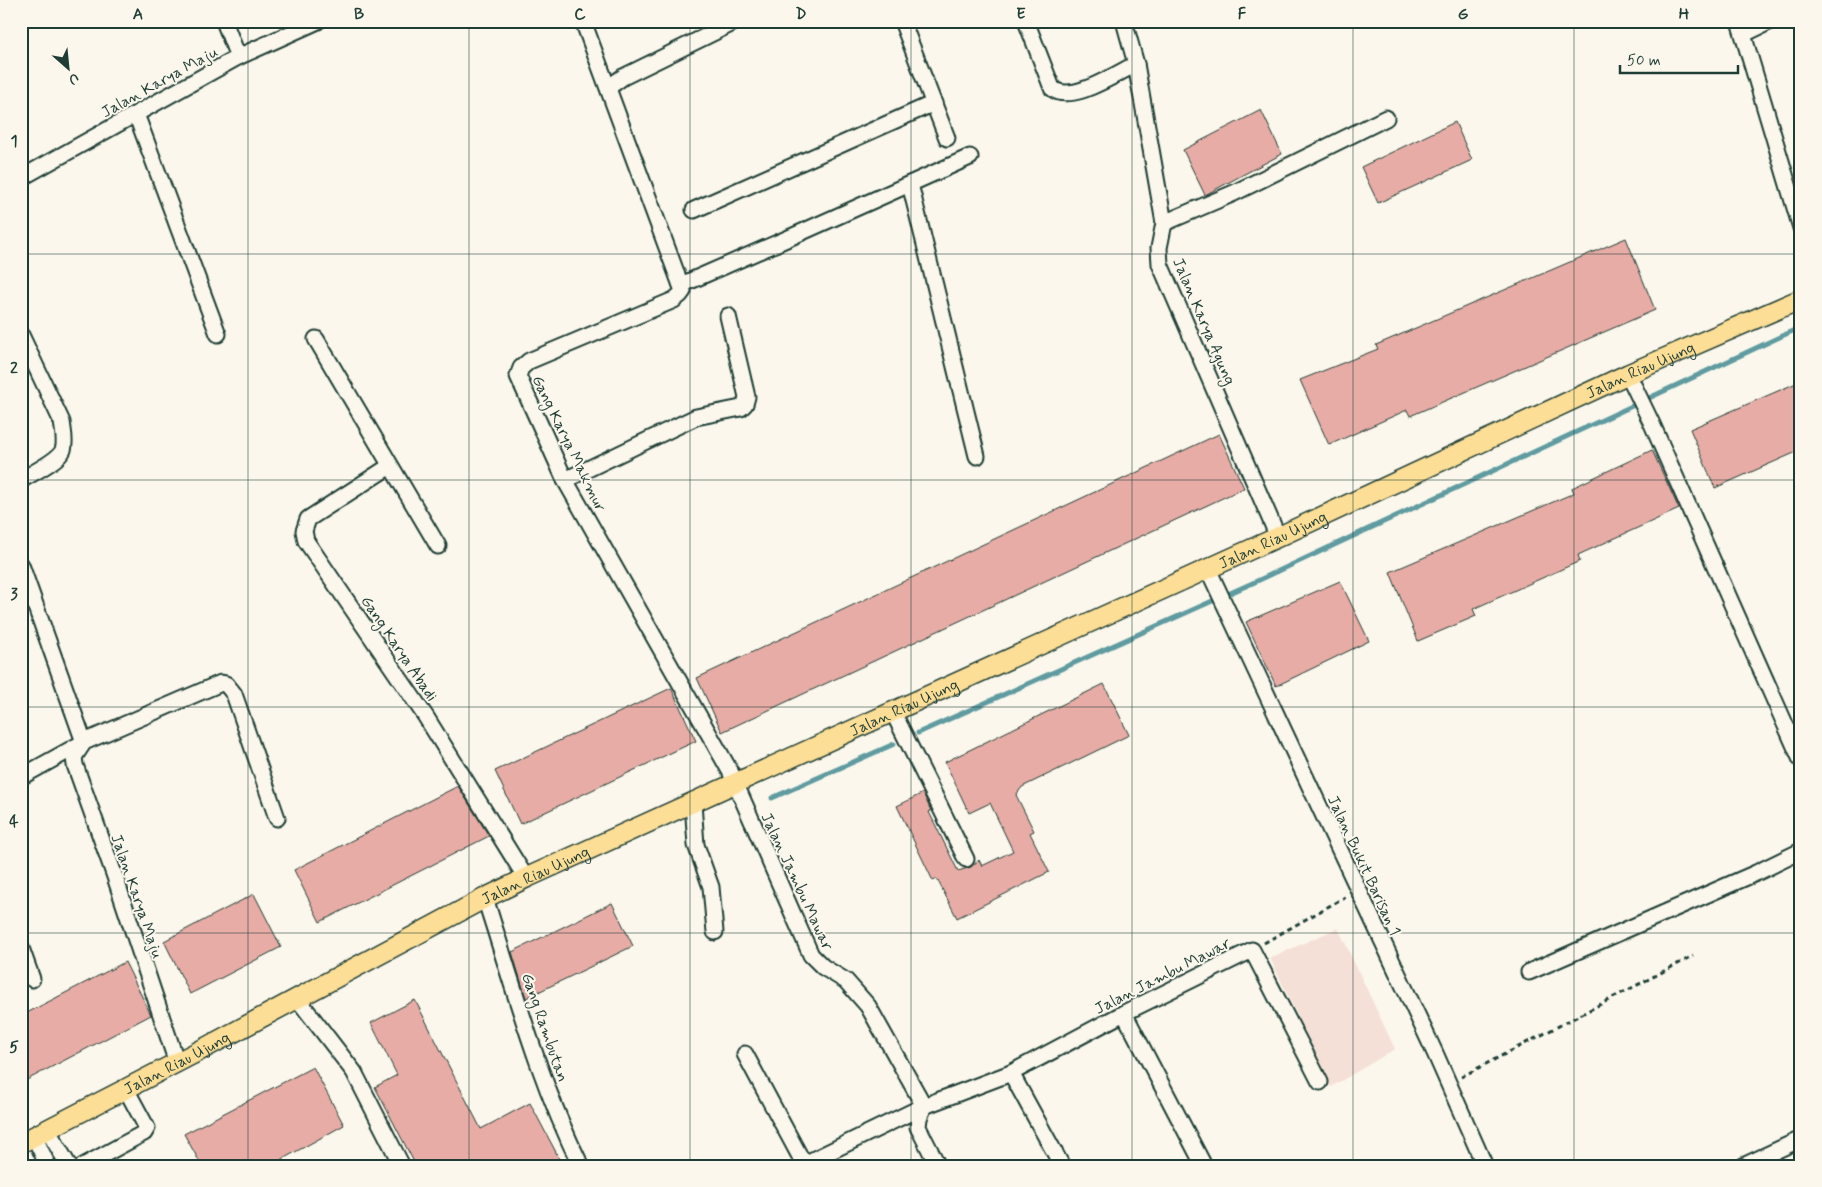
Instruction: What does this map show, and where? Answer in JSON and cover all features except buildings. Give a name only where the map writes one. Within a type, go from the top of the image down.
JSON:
[{"type":"main road","name":"Jalan Riau Ujung","points":[[34,1136],[526,878],[893,712],[1210,574],[1278,537],[1632,382],[1801,299]]},
{"type":"street","points":[[224,21],[238,57]]},
{"type":"street","name":"Jalan Karya Maju","points":[[21,178],[238,57],[318,21]]},
{"type":"street","points":[[583,21],[681,284],[792,237],[970,156]]},
{"type":"street","points":[[609,87],[623,77],[737,21]]},
{"type":"street","points":[[902,21],[947,138]]},
{"type":"street","points":[[1026,21],[1052,88],[1056,91],[1077,93],[1136,64]]},
{"type":"street","name":"Jalan Karya Agung","points":[[1124,21],[1136,64],[1164,223],[1159,248],[1160,264],[1278,537]]},
{"type":"street","points":[[1771,21],[1741,28],[1801,228]]},
{"type":"street","points":[[694,210],[934,103]]},
{"type":"street","points":[[136,114],[218,334]]},
{"type":"street","points":[[1164,223],[1234,193],[1386,118]]},
{"type":"street","points":[[910,184],[977,456]]},
{"type":"street","name":"Gang Karya Makmur","points":[[681,284],[683,291],[674,300],[529,361],[521,368],[518,376],[565,480],[730,771],[734,784]]},
{"type":"street","points":[[565,480],[696,417],[741,408],[745,404],[747,397],[728,316]]},
{"type":"street","points":[[21,335],[62,422],[64,434],[63,450],[58,457],[21,480]]},
{"type":"street","points":[[316,339],[438,546]]},
{"type":"street","points":[[1632,382],[1801,760]]},
{"type":"street","name":"Gang Karya Abadi","points":[[390,466],[308,520],[304,531],[306,541],[426,718],[526,878]]},
{"type":"street","points":[[21,565],[84,742]]},
{"type":"street","name":"Jalan Bukit Barisan 1","points":[[1210,574],[1485,1166]]},
{"type":"street","points":[[21,777],[84,742],[221,683],[226,684],[234,694],[277,818]]},
{"type":"street","points":[[893,712],[966,859]]},
{"type":"street","name":"Jalan Karya Maju","points":[[84,742],[74,757],[74,765],[114,874],[177,1062]]},
{"type":"street","name":"Jalan Jambu Mawar","points":[[734,784],[811,955],[822,967],[846,981],[868,1006],[924,1106],[1011,1073],[1124,1013],[1252,950]]},
{"type":"street","points":[[693,803],[696,845],[711,887],[715,932]]},
{"type":"street","points":[[1529,972],[1756,873],[1801,851]]},
{"type":"street","name":"Gang Rambutan","points":[[485,898],[538,1063],[570,1144],[581,1166]]},
{"type":"street","points":[[21,948],[32,979]]},
{"type":"street","points":[[1252,950],[1320,1082]]},
{"type":"street","points":[[297,998],[354,1072],[402,1166]]},
{"type":"street","points":[[1124,1013],[1204,1166]]},
{"type":"street","points":[[746,1054],[802,1165],[924,1106]]},
{"type":"street","points":[[1011,1073],[1062,1166]]},
{"type":"street","points":[[83,1166],[144,1133],[147,1128],[126,1089]]},
{"type":"street","points":[[924,1106],[919,1118],[918,1127],[938,1166]]},
{"type":"street","points":[[34,1136],[48,1166]]},
{"type":"street","points":[[34,1136],[69,1166]]},
{"type":"street","points":[[1743,1166],[1801,1139]]},
{"type":"path","points":[[1252,950],[1357,890]]},
{"type":"path","points":[[1448,1083],[1693,956]]},
{"type":"shaded area","points":[[1338,928],[1395,1049],[1331,1087],[1270,958]]},
{"type":"waterway","points":[[918,733],[1257,581],[1801,327]]},
{"type":"waterway","points":[[772,798],[894,744]]}]
